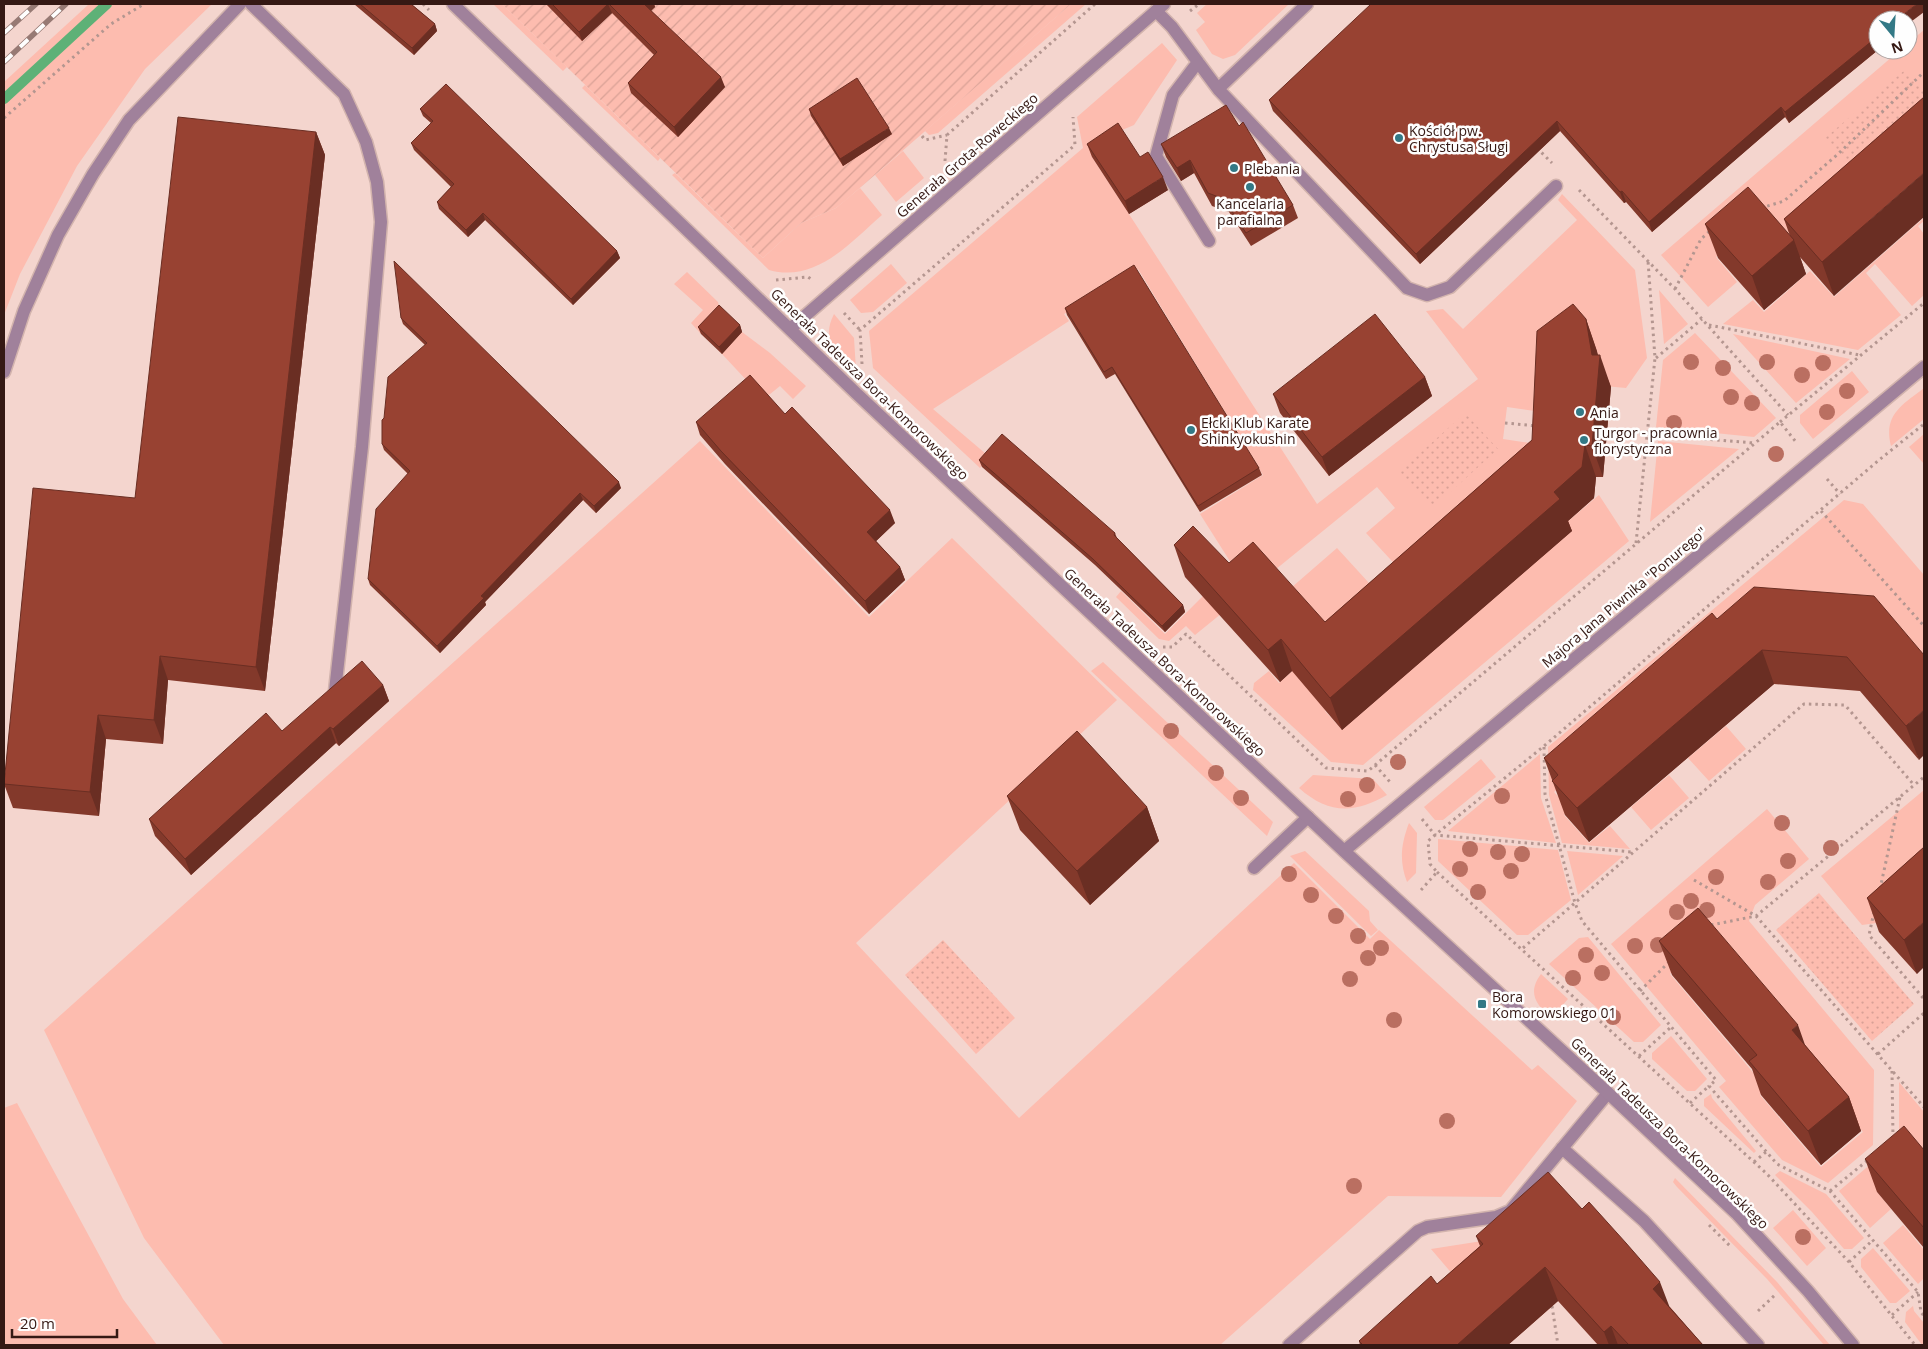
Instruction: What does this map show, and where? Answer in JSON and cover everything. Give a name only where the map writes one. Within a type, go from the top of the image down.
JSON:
[{"type":"street","points":[[4,372],[24,311],[58,235],[93,174],[129,120],[240,4]]},
{"type":"street","points":[[251,4],[344,94],[366,142],[378,190],[381,222],[362,447],[335,691]]},
{"type":"street","name":"Generała Tadeusza Bora-Komorowskiego","points":[[453,4],[857,394],[1344,851],[1736,1213],[1808,1291],[1853,1345]]},
{"type":"street","points":[[1218,89],[1307,4]]},
{"type":"street","points":[[1160,7],[1172,27],[1218,89],[1406,288],[1427,295],[1450,287],[1556,186]]},
{"type":"street","name":"Generała Grota-Roweckiego","points":[[790,330],[1160,7]]},
{"type":"street","points":[[1198,62],[1173,95],[1156,156],[1209,241]]},
{"type":"street","name":"Majora Jana Piwnika \"Ponurego\"","points":[[1344,851],[1924,367]]},
{"type":"street","points":[[1254,868],[1308,817]]},
{"type":"street","points":[[1289,1345],[1418,1231],[1427,1227],[1496,1217],[1510,1211],[1608,1093]]},
{"type":"street","points":[[1562,1148],[1644,1221],[1758,1345]]},
{"type":"path","points":[[4,118],[111,24],[144,4]]},
{"type":"path","points":[[1172,27],[1199,4]]},
{"type":"path","points":[[1759,208],[1784,201],[1838,154],[1924,72]]},
{"type":"path","points":[[868,370],[862,364],[860,330],[1075,145],[1073,114]]},
{"type":"path","points":[[922,136],[925,140],[947,135]]},
{"type":"path","points":[[1535,146],[1556,168]]},
{"type":"path","points":[[1577,189],[1648,260],[1788,415]]},
{"type":"path","points":[[1675,289],[1700,238],[1713,228]]},
{"type":"path","points":[[1636,543],[1655,358],[1648,260]]},
{"type":"path","points":[[1159,645],[1172,647],[1186,634],[1326,768],[1368,771],[1788,415],[1924,303]]},
{"type":"path","points":[[1655,358],[1702,319]]},
{"type":"path","points":[[1707,325],[1860,356]]},
{"type":"path","points":[[1780,422],[1840,494]]},
{"type":"path","points":[[1505,423],[1538,426]]},
{"type":"path","points":[[1915,1345],[1849,1262],[1754,1162],[1437,872],[1430,864],[1428,841],[1544,746],[1924,424]]},
{"type":"path","points":[[1607,432],[1755,443]]},
{"type":"path","points":[[1821,511],[1924,626]]},
{"type":"path","points":[[1522,948],[1804,704],[1845,705],[1914,786]]},
{"type":"path","points":[[1544,746],[1544,794],[1575,903],[1582,921],[1716,1080],[1690,1104]]},
{"type":"path","points":[[1706,926],[1756,916],[1924,777]]},
{"type":"path","points":[[1878,898],[1900,797]]},
{"type":"path","points":[[1435,835],[1633,852]]},
{"type":"path","points":[[1405,907],[1437,872]]},
{"type":"path","points":[[1694,880],[1756,916],[1924,1107]]},
{"type":"path","points":[[1875,907],[1869,935],[1924,999]]},
{"type":"path","points":[[1640,991],[1673,958]]},
{"type":"path","points":[[1878,1054],[1924,1013]]},
{"type":"path","points":[[1639,1056],[1671,1026]]},
{"type":"path","points":[[1892,1071],[1893,1139]]},
{"type":"path","points":[[1709,1086],[1777,1164],[1830,1191],[1918,1292],[1921,1312],[1924,1316]]},
{"type":"path","points":[[1754,1162],[1766,1152]]},
{"type":"path","points":[[1830,1191],[1872,1156]]},
{"type":"path","points":[[1849,1262],[1873,1240]]},
{"type":"path","points":[[1892,1315],[1918,1292]]},
{"type":"path","points":[[1552,1306],[1558,1345]]},
{"type":"shaded area","points":[[89,4],[212,4],[145,69],[77,166],[20,274],[4,315],[4,82]]},
{"type":"shaded area","points":[[493,4],[502,4],[567,67],[563,71]]},
{"type":"shaded area","points":[[502,4],[1071,4],[846,200],[836,208],[801,223],[763,258]]},
{"type":"shaded area","points":[[1071,4],[1086,4],[938,133],[929,135],[925,131]]},
{"type":"shaded area","points":[[1207,4],[1289,4],[1235,55],[1223,59],[1212,54],[1196,30],[1205,22],[1197,13]]},
{"type":"shaded area","points":[[1924,30],[1924,139],[1792,256],[1760,219],[1716,257],[1737,282],[1708,307],[1661,255],[1888,60],[1918,60],[1918,35]]},
{"type":"shaded area","points":[[1162,43],[1177,60],[1134,125],[1108,136],[1092,157],[1317,504],[1478,379],[1426,311],[1443,309],[1463,329],[1577,220],[1558,200],[1562,194],[1635,270],[1647,358],[1626,388],[1604,386],[1597,351],[1585,335],[1535,411],[1507,407],[1503,439],[1530,443],[1414,585],[1366,533],[1395,508],[1377,487],[1195,635],[1186,626],[1169,641],[1159,639],[1116,597],[1121,591],[1165,634],[1233,566],[1200,514],[1263,475],[1138,269],[1064,314],[1069,321],[933,409],[986,454],[1004,441],[980,468],[873,368],[869,331],[1083,148],[1077,117]]},
{"type":"shaded area","points":[[1906,69],[1924,90],[1924,109],[1853,172],[1824,139]]},
{"type":"shaded area","points":[[585,85],[660,158],[658,161],[582,88]]},
{"type":"shaded area","points":[[903,151],[924,178],[896,202],[875,175]]},
{"type":"shaded area","points":[[675,173],[763,258],[801,223],[836,208],[860,188],[882,215],[845,248],[817,266],[802,271],[786,273],[769,270],[672,175]]},
{"type":"shaded area","points":[[1924,218],[1924,221],[1918,226],[1924,234],[1924,295],[1912,306],[1875,264],[1866,273],[1901,315],[1858,350],[1723,324],[1753,300],[1764,312],[1810,271],[1834,297]]},
{"type":"shaded area","points":[[891,264],[907,283],[873,312],[861,313],[850,300]]},
{"type":"shaded area","points":[[687,272],[718,302],[721,312],[701,334],[691,323],[703,310],[674,284]]},
{"type":"shaded area","points":[[1659,290],[1688,324],[1664,344]]},
{"type":"shaded area","points":[[834,314],[854,338],[856,370],[837,352],[830,339],[830,323]]},
{"type":"shaded area","points":[[742,332],[770,353],[806,386],[793,399],[780,386],[764,399],[722,354]]},
{"type":"shaded area","points":[[1695,333],[1776,418],[1754,437],[1656,427],[1663,360]]},
{"type":"shaded area","points":[[1733,334],[1850,359],[1796,403]]},
{"type":"shaded area","points":[[1852,371],[1869,392],[1813,439],[1800,423],[1800,415]]},
{"type":"shaded area","points":[[1924,388],[1924,419],[1891,446],[1889,435],[1892,419],[1908,400]]},
{"type":"shaded area","points":[[1465,413],[1498,449],[1432,509],[1399,472]]},
{"type":"shaded area","points":[[1924,434],[1924,464],[1909,447]]},
{"type":"shaded area","points":[[700,441],[869,617],[952,538],[1117,700],[856,943],[1019,1118],[1294,863],[1370,939],[1379,930],[1532,1070],[1538,1065],[1577,1101],[1501,1197],[1388,1196],[1220,1345],[224,1345],[144,1238],[44,1030]]},
{"type":"shaded area","points":[[1658,441],[1739,449],[1650,522]]},
{"type":"shaded area","points":[[1599,495],[1629,541],[1363,765],[1331,762],[1253,690],[1254,683],[1269,671],[1279,683],[1297,667],[1331,705],[1325,711],[1342,730],[1572,531],[1566,523]]},
{"type":"shaded area","points":[[1844,500],[1863,504],[1924,575],[1924,674],[1724,647],[1554,792],[1570,809],[1564,815],[1589,843],[1610,826],[1630,849],[1562,843],[1549,795],[1548,747]]},
{"type":"shaded area","points":[[1337,548],[1390,606],[1337,653],[1284,594]]},
{"type":"shaded area","points":[[1103,662],[1273,822],[1267,836],[1091,671]]},
{"type":"shaded area","points":[[1726,726],[1746,749],[1709,781],[1688,758]]},
{"type":"shaded area","points":[[1540,754],[1541,798],[1556,843],[1448,831]]},
{"type":"shaded area","points":[[1481,759],[1496,777],[1443,820],[1435,820],[1424,807]]},
{"type":"shaded area","points":[[1313,775],[1373,779],[1387,795],[1363,806],[1352,808],[1331,807],[1320,803],[1299,788]]},
{"type":"shaded area","points":[[1669,775],[1689,798],[1651,830],[1631,807]]},
{"type":"shaded area","points":[[1924,790],[1924,887],[1884,922],[1862,925],[1821,876]]},
{"type":"shaded area","points":[[1767,809],[1809,859],[1755,905],[1749,921],[1874,1070],[1873,1145],[1828,1183],[1782,1160],[1719,1087],[1726,1081],[1611,944]],"holes":[[[1710,940],[1806,1063],[1863,1132],[1821,1167],[1760,1095],[1767,1089],[1670,974]]]},
{"type":"shaded area","points":[[1409,823],[1417,833],[1416,873],[1407,882],[1404,874],[1402,852]]},
{"type":"shaded area","points":[[1438,839],[1558,850],[1571,900],[1528,935],[1517,935],[1438,861]]},
{"type":"shaded area","points":[[1305,851],[1369,911],[1370,921],[1378,930],[1371,936],[1290,856]]},
{"type":"shaded area","points":[[1567,851],[1623,856],[1578,895]]},
{"type":"shaded area","points":[[1819,893],[1914,1004],[1872,1041],[1776,930]]},
{"type":"shaded area","points":[[1588,937],[1661,1025],[1643,1042],[1634,1042],[1549,964],[1579,938]]},
{"type":"shaded area","points":[[943,940],[1015,1018],[976,1054],[905,975]]},
{"type":"shaded area","points":[[1541,974],[1568,999],[1551,1018],[1541,1008],[1535,998],[1535,987]]},
{"type":"shaded area","points":[[1671,1036],[1707,1079],[1695,1091],[1687,1091],[1652,1059],[1652,1053]]},
{"type":"shaded area","points":[[1899,1082],[1924,1112],[1924,1168],[1916,1159],[1877,1192],[1891,1209],[1870,1228],[1839,1191],[1899,1140]]},
{"type":"shaded area","points":[[1711,1094],[1712,1098],[1756,1151],[1754,1153],[1704,1106],[1704,1099]]},
{"type":"shaded area","points":[[17,1103],[123,1299],[157,1345],[4,1345],[4,1108]]},
{"type":"shaded area","points":[[1780,1171],[1826,1194],[1864,1238],[1852,1249],[1844,1249],[1812,1212],[1775,1175]]},
{"type":"shaded area","points":[[1675,1178],[1777,1282],[1830,1345],[1824,1345],[1767,1279],[1677,1187],[1673,1182]]},
{"type":"shaded area","points":[[1793,1210],[1826,1248],[1807,1266],[1773,1228]]},
{"type":"shaded area","points":[[1903,1225],[1924,1250],[1924,1278],[1918,1284],[1883,1243]]},
{"type":"shaded area","points":[[1514,1236],[1460,1283],[1431,1249]]},
{"type":"shaded area","points":[[1873,1248],[1910,1291],[1896,1303],[1890,1303],[1861,1267],[1861,1259]]},
{"type":"shaded area","points":[[1913,1306],[1914,1311],[1924,1323],[1924,1345],[1922,1345],[1905,1322],[1906,1312]]},
{"type":"building","points":[[360,4],[411,4],[435,24],[412,48]]},
{"type":"building","points":[[552,4],[608,4],[579,32]]},
{"type":"building","points":[[609,4],[644,4],[721,77],[674,127],[628,83],[657,52]]},
{"type":"building","points":[[1371,4],[1917,4],[1909,10],[1868,10],[1868,44],[1785,112],[1781,107],[1649,222],[1557,121],[1416,254],[1269,100]]},
{"type":"building","points":[[857,78],[889,128],[840,159],[809,109]]},
{"type":"building","points":[[446,84],[617,251],[571,299],[483,213],[466,230],[437,202],[454,184],[411,143],[433,121],[420,109]]},
{"type":"building","points":[[1924,97],[1924,173],[1822,262],[1784,219]]},
{"type":"building","name":"Plebania","points":[[1226,105],[1239,126],[1243,122],[1293,205],[1246,233],[1224,199],[1208,193],[1190,160],[1177,168],[1161,144]]},
{"type":"building","points":[[178,117],[316,132],[256,667],[160,656],[154,720],[98,715],[90,792],[4,784],[33,488],[135,498]]},
{"type":"building","points":[[1118,123],[1140,157],[1148,152],[1163,177],[1125,201],[1087,144]]},
{"type":"building","points":[[1748,187],[1794,240],[1752,276],[1705,224]]},
{"type":"building","points":[[394,261],[619,482],[594,506],[580,493],[481,596],[484,598],[437,646],[368,579],[376,509],[410,471],[382,444],[382,420],[384,418],[388,377],[427,343],[401,318]]},
{"type":"building","name":"Ełcki Klub Karate Shinkyokushin","points":[[1134,265],[1259,468],[1198,506],[1112,367],[1104,372],[1065,308]]},
{"type":"building","points":[[1573,304],[1586,319],[1592,355],[1600,355],[1592,446],[1585,445],[1582,467],[1554,492],[1560,499],[1330,698],[1281,639],[1268,650],[1174,545],[1193,526],[1229,563],[1253,542],[1325,622],[1532,440],[1537,331]]},
{"type":"building","points":[[719,305],[740,325],[719,347],[698,327]]},
{"type":"building","points":[[1375,314],[1425,377],[1322,457],[1273,394]]},
{"type":"building","points":[[750,375],[785,414],[792,407],[890,510],[867,532],[900,567],[865,601],[721,451],[696,422]]},
{"type":"building","points":[[1002,434],[1115,533],[1114,535],[1183,605],[1162,626],[1093,559],[979,460]]},
{"type":"building","points":[[1754,587],[1874,596],[1924,655],[1924,710],[1906,726],[1847,657],[1762,650],[1577,808],[1552,781],[1558,775],[1544,758],[1712,613],[1717,619]]},
{"type":"building","points":[[362,661],[383,685],[333,729],[330,727],[185,859],[149,819],[266,713],[282,731]]},
{"type":"building","points":[[1077,731],[1147,807],[1077,871],[1007,796]]},
{"type":"building","points":[[1924,847],[1924,922],[1904,940],[1867,898]]},
{"type":"building","points":[[1698,908],[1798,1025],[1792,1030],[1849,1097],[1808,1131],[1749,1061],[1757,1055],[1659,941]]},
{"type":"building","points":[[1904,1126],[1924,1150],[1924,1228],[1865,1159]]},
{"type":"building","points":[[1548,1172],[1582,1209],[1589,1202],[1626,1243],[1660,1282],[1653,1289],[1703,1345],[1629,1345],[1611,1326],[1604,1332],[1545,1267],[1457,1345],[1363,1345],[1359,1341],[1431,1276],[1437,1284],[1483,1244],[1476,1236]]},
{"type":"waterway","points":[[4,99],[107,4]]},
{"type":"railway","points":[[4,33],[36,4]]},
{"type":"railway","points":[[4,62],[66,4]]},
{"type":"place","name":"Kościół pw. Chrystusa Sługi","points":[[1399,138]]},
{"type":"place","name":"Plebania","points":[[1234,168]]},
{"type":"place","name":"Kancelaria parafialna","points":[[1250,187]]},
{"type":"place","name":"Ania","points":[[1580,412]]},
{"type":"place","name":"Ełcki Klub Karate Shinkyokushin","points":[[1191,430]]},
{"type":"place","name":"Turgor - pracownia florystyczna","points":[[1584,440]]},
{"type":"place","name":"Bora Komorowskiego 01","points":[[1482,1004]]}]
